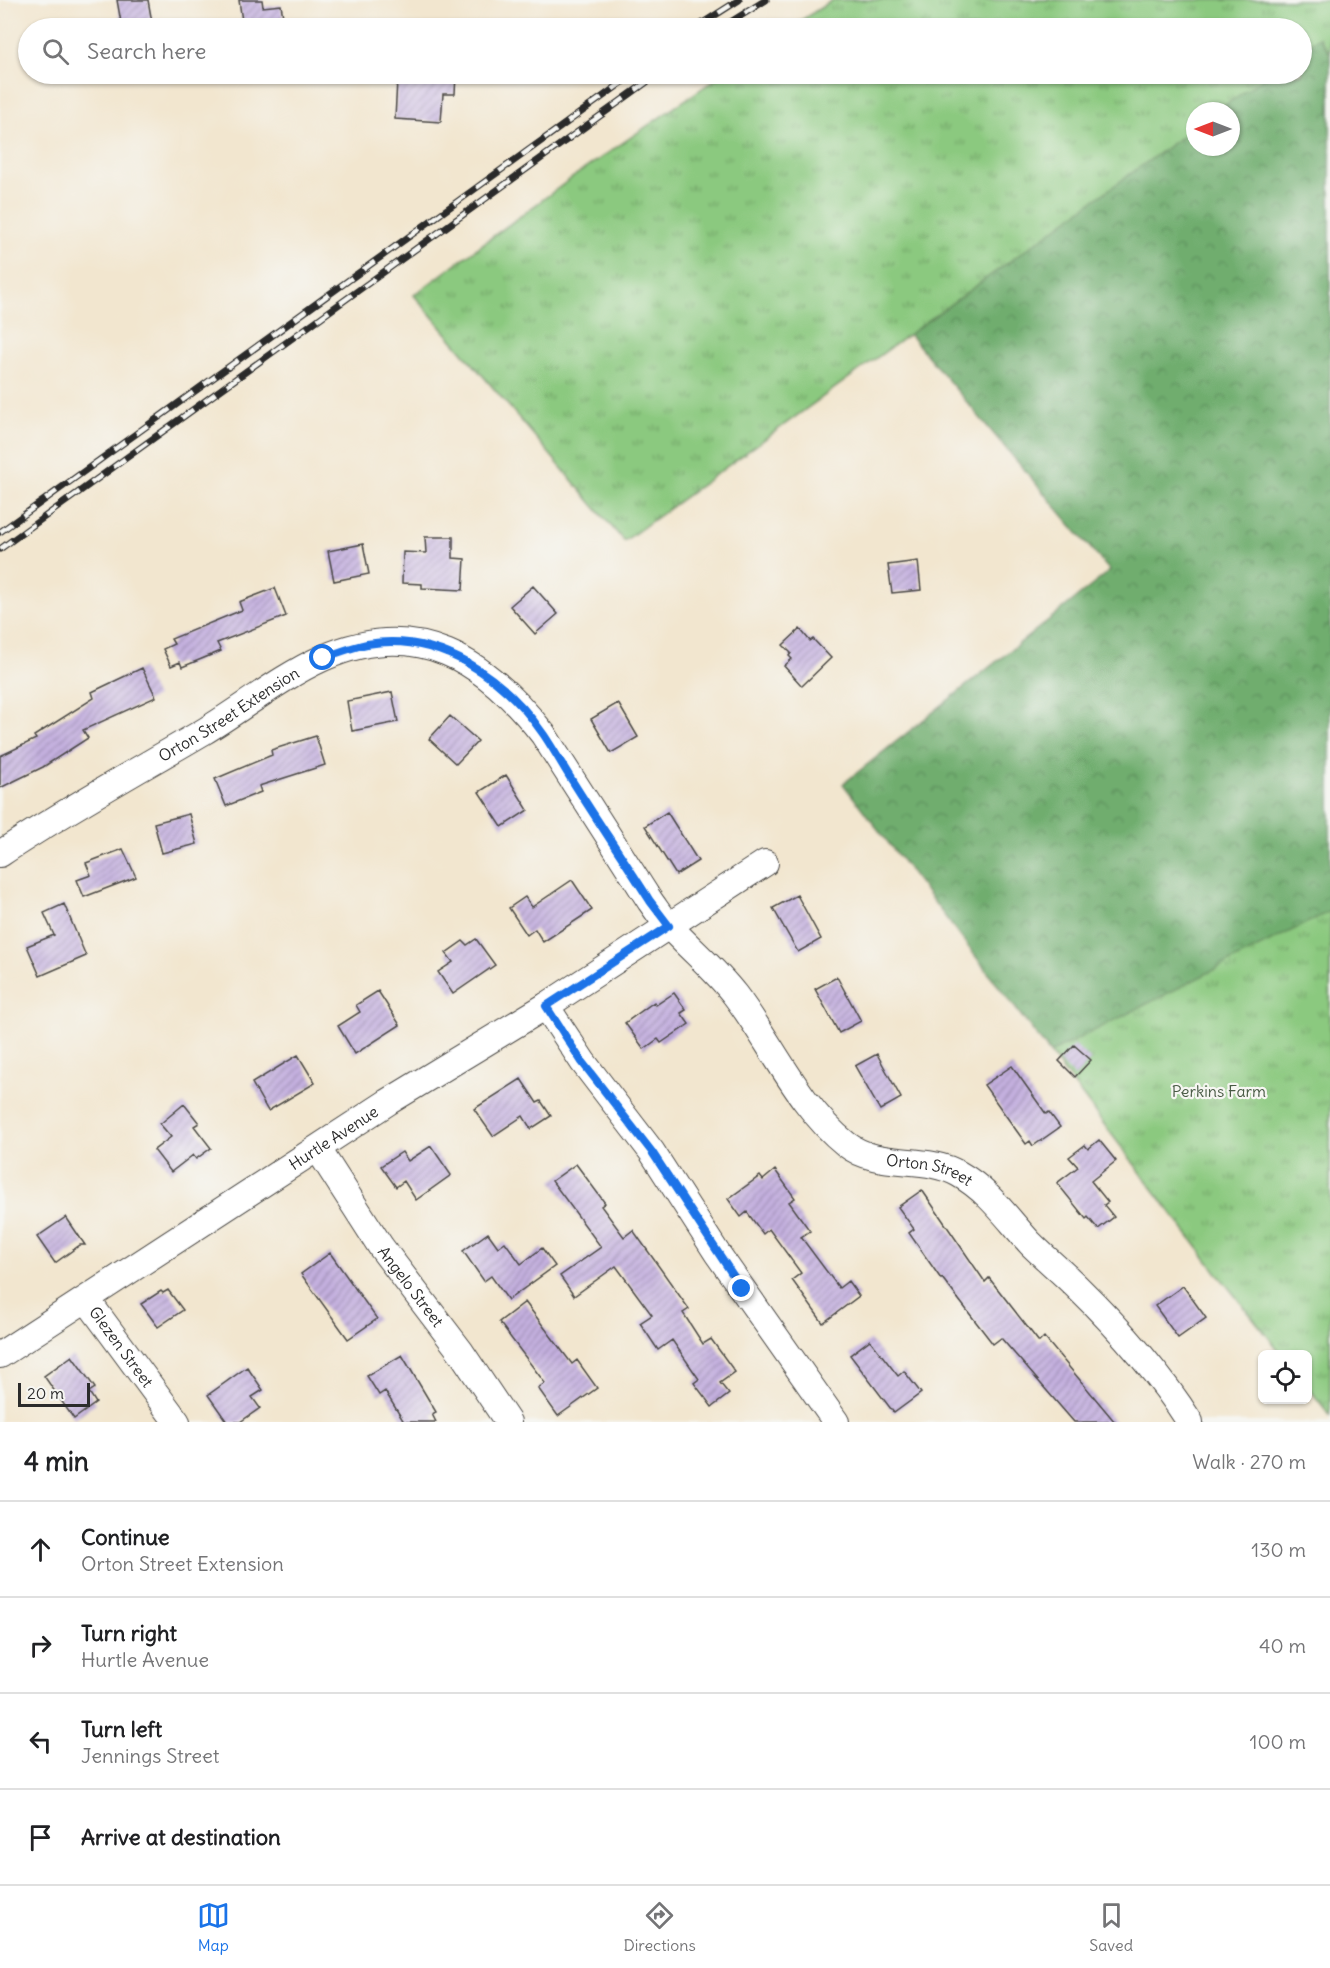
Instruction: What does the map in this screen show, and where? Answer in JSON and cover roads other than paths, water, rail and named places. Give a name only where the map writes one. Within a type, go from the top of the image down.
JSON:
[{"type":"street","name":"Orton Street Extension","points":[[0,854],[72,808],[238,711],[323,658],[367,644],[402,642],[439,649],[457,657],[475,666],[510,695],[543,734],[650,901],[669,926]]},
{"type":"street","name":"Hurtle Avenue","points":[[0,1355],[424,1079],[546,1006],[765,863]]},
{"type":"street","name":"Orton Street","points":[[669,926],[720,976],[743,1006],[803,1096],[845,1143],[858,1152],[872,1157],[942,1166],[957,1173],[983,1191],[1000,1206],[1029,1241],[1116,1328],[1167,1389],[1190,1422]]},
{"type":"street","points":[[546,1006],[582,1062],[652,1152],[717,1253],[836,1422]]},
{"type":"street","name":"Angelo Street","points":[[318,1149],[381,1247],[461,1352],[508,1422]]},
{"type":"street","name":"Glezen Street","points":[[87,1300],[177,1422]]},
{"type":"railway","points":[[711,18],[739,0]]},
{"type":"railway","points":[[737,18],[766,0]]},
{"type":"railway","points":[[0,532],[620,84]]},
{"type":"railway","points":[[0,549],[644,84]]},
{"type":"park label","name":"Perkins Farm","points":[[1219,1091]]}]
